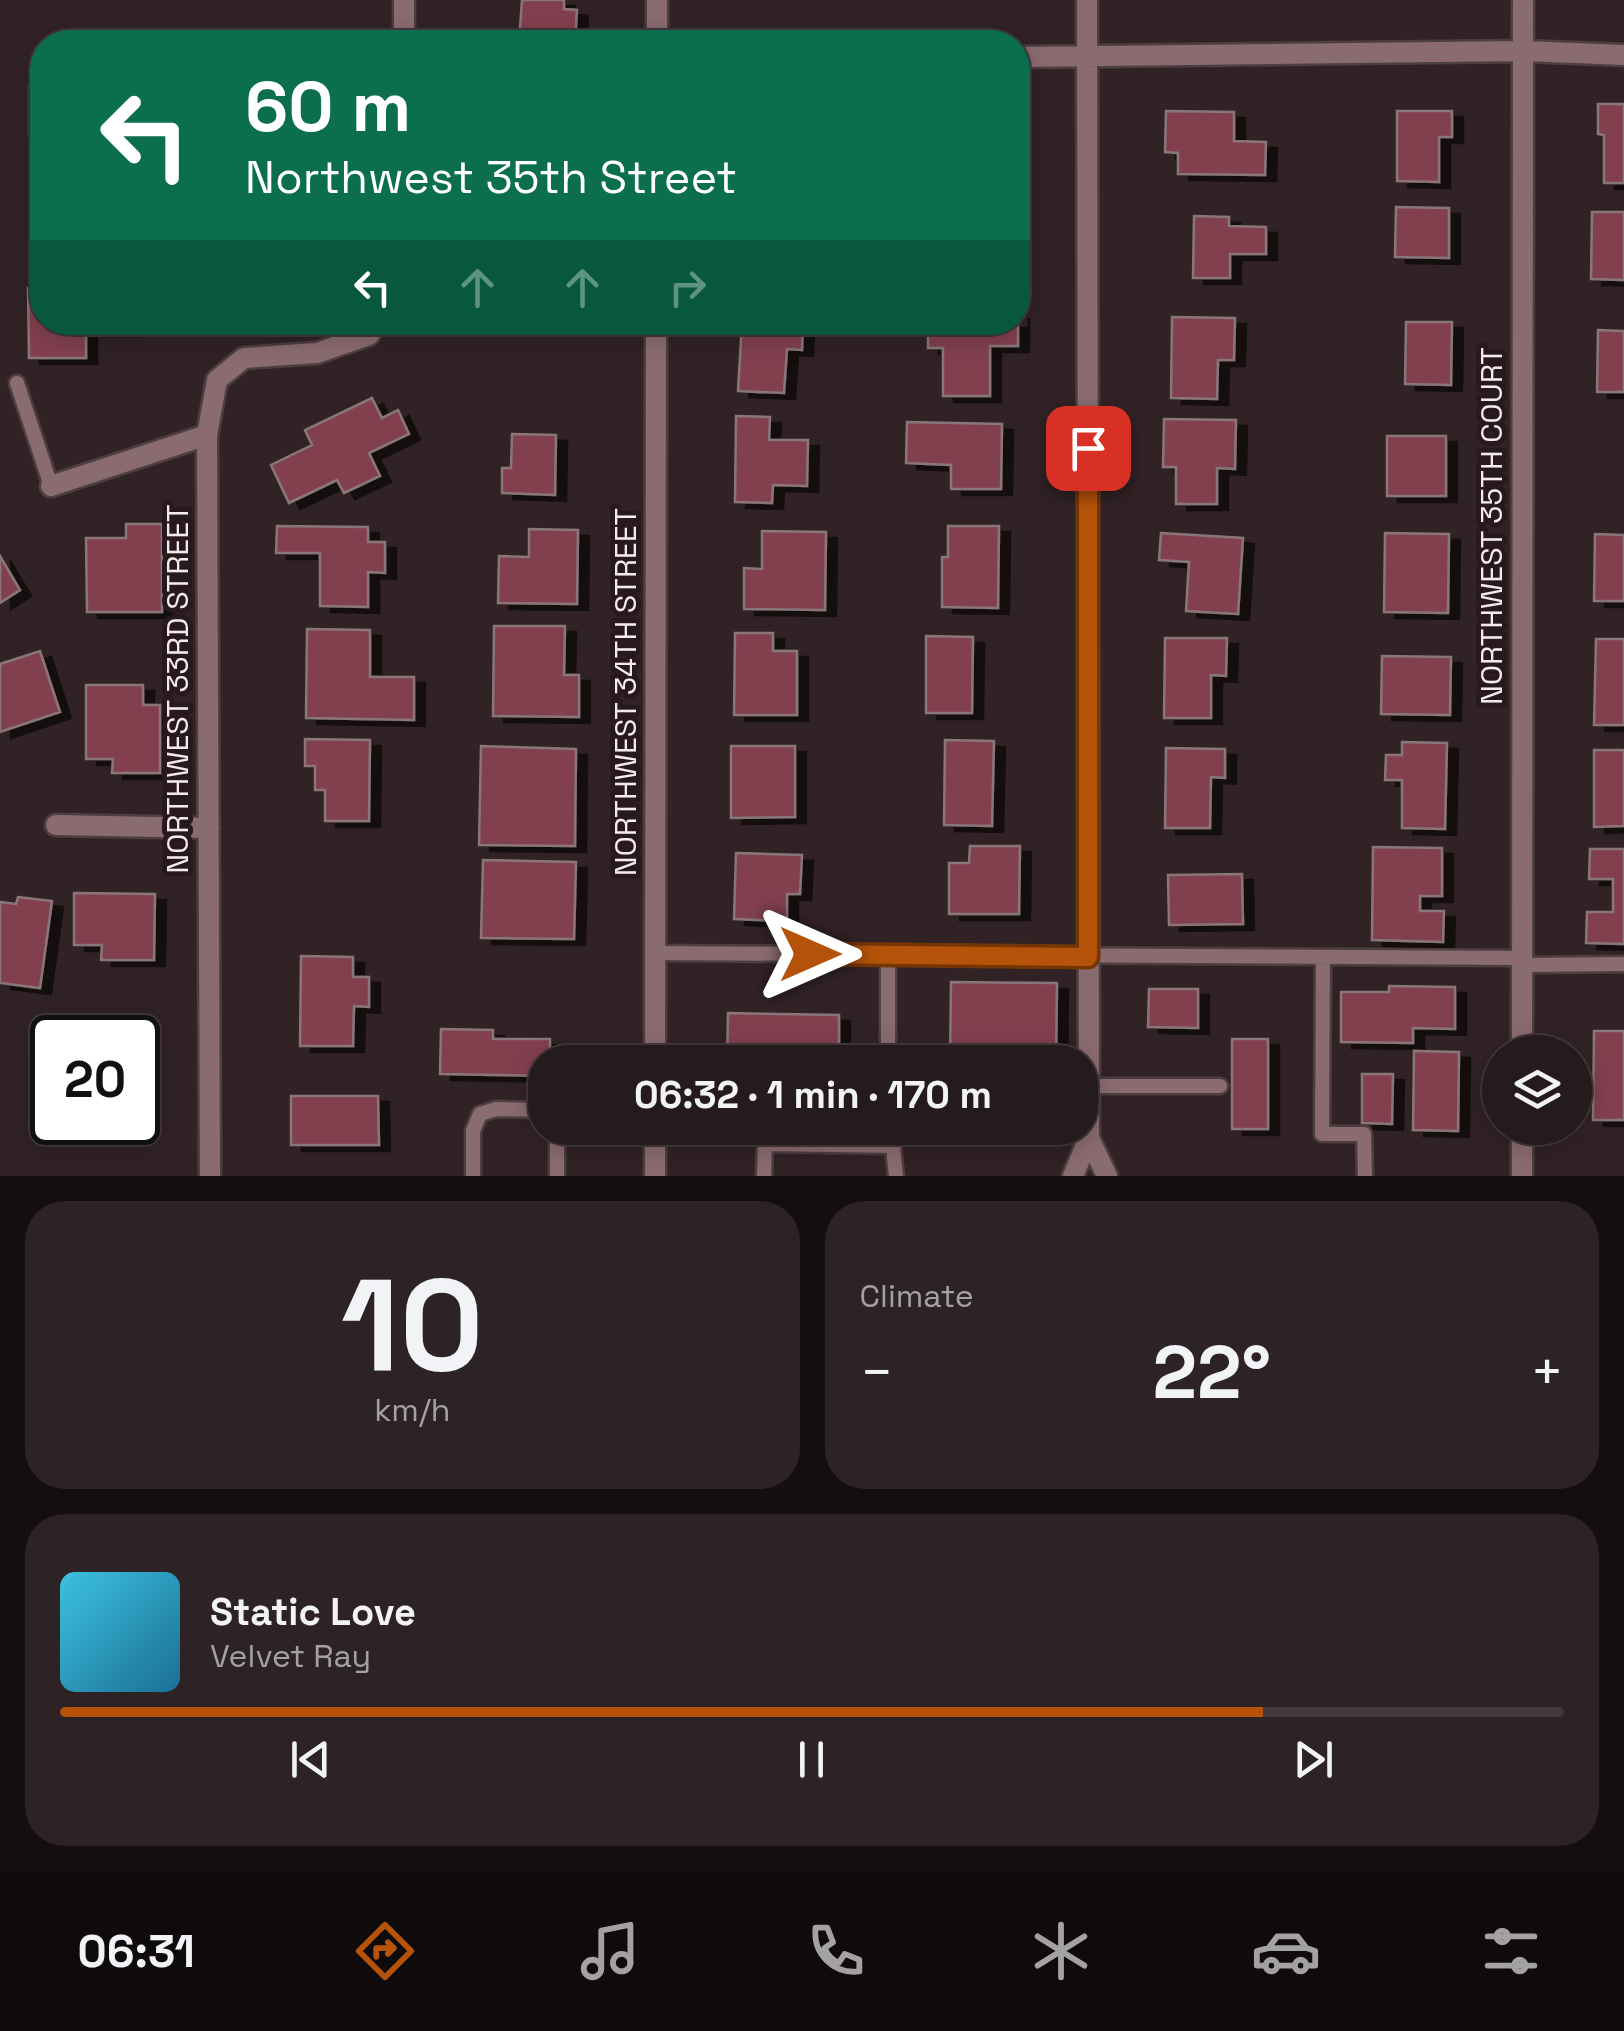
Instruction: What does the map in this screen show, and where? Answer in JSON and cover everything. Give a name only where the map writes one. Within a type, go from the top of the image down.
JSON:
[{"type":"street","points":[[404,0],[404,30]]},
{"type":"street","points":[[657,0],[657,30]]},
{"type":"street","points":[[1087,0],[1088,1045]]},
{"type":"street","name":"NORTHWEST 35TH COURT","points":[[1522,1035],[1523,0]]},
{"type":"street","points":[[1030,57],[1522,52],[1624,55]]},
{"type":"street","name":"NORTHWEST 33RD STREET","points":[[210,1176],[207,435],[217,380],[244,358],[317,353],[369,335]]},
{"type":"street","name":"NORTHWEST 34TH STREET","points":[[655,1045],[656,335]]},
{"type":"street","points":[[51,486],[207,435]]},
{"type":"street","points":[[56,824],[208,828]]},
{"type":"street","points":[[655,1145],[655,1176]]},
{"type":"street","points":[[1073,1176],[1086,1145]]},
{"type":"street","points":[[1092,1145],[1107,1176]]},
{"type":"street","points":[[1522,1145],[1522,1176]]},
{"type":"lane","points":[[17,383],[51,486]]},
{"type":"lane","points":[[655,953],[1323,957],[1624,964]]},
{"type":"lane","points":[[888,955],[888,1045]]},
{"type":"lane","points":[[1323,957],[1322,1134],[1364,1134],[1364,1176]]},
{"type":"lane","points":[[1098,1086],[1220,1086]]},
{"type":"lane","points":[[473,1176],[473,1132],[480,1114],[496,1109],[528,1110]]},
{"type":"lane","points":[[764,1176],[765,1144],[894,1146],[896,1176]]},
{"type":"lane","points":[[557,1176],[558,1145]]},
{"type":"building","points":[[522,0],[564,0],[564,9],[577,10],[576,30],[520,30]]},
{"type":"building","points":[[1598,104],[1624,104],[1624,183],[1604,183],[1604,135],[1598,134]]},
{"type":"building","points":[[1166,111],[1234,112],[1234,141],[1266,142],[1265,175],[1178,174],[1178,153],[1165,152]]},
{"type":"building","points":[[1397,111],[1452,111],[1452,137],[1439,137],[1439,182],[1397,181]]},
{"type":"building","points":[[1396,207],[1449,208],[1449,258],[1395,257]]},
{"type":"building","points":[[1592,212],[1624,212],[1624,280],[1591,279]]},
{"type":"building","points":[[1194,216],[1229,217],[1229,226],[1266,227],[1266,254],[1230,254],[1230,278],[1193,278]]},
{"type":"building","points":[[30,288],[30,335],[86,335],[86,358],[29,358]]},
{"type":"building","points":[[1172,317],[1235,318],[1234,360],[1218,360],[1217,399],[1171,398]]},
{"type":"building","points":[[1406,322],[1452,322],[1451,385],[1405,384]]},
{"type":"building","points":[[1598,330],[1624,331],[1624,392],[1597,392]]},
{"type":"building","points":[[741,335],[803,335],[802,350],[787,349],[784,393],[738,391]]},
{"type":"building","points":[[928,335],[1018,335],[1018,346],[990,346],[990,396],[943,396],[943,348],[928,348]]},
{"type":"building","points":[[372,398],[382,418],[398,410],[409,434],[369,453],[380,476],[344,493],[337,480],[289,503],[271,465],[312,445],[305,430]]},
{"type":"building","points":[[736,416],[770,417],[769,440],[808,440],[807,486],[773,485],[772,503],[735,502]]},
{"type":"building","points":[[1164,419],[1236,420],[1235,469],[1217,468],[1217,504],[1176,504],[1176,467],[1163,467]]},
{"type":"building","points":[[907,422],[1002,424],[1001,489],[951,489],[951,465],[906,463]]},
{"type":"building","points":[[512,434],[556,435],[555,495],[502,493],[502,468],[511,468]]},
{"type":"building","points":[[1387,436],[1446,436],[1446,496],[1387,496]]},
{"type":"building","points":[[126,524],[162,524],[162,612],[87,612],[86,538],[126,538]]},
{"type":"building","points":[[277,526],[368,527],[368,542],[385,542],[385,573],[368,572],[368,607],[320,606],[320,553],[276,553]]},
{"type":"building","points":[[948,526],[999,526],[998,608],[942,607],[942,557],[948,557]]},
{"type":"building","points":[[529,529],[578,530],[577,604],[498,603],[499,556],[529,557]]},
{"type":"building","points":[[762,531],[826,532],[825,610],[744,609],[744,568],[762,569]]},
{"type":"building","points":[[1161,533],[1243,538],[1238,614],[1186,611],[1189,562],[1159,560]]},
{"type":"building","points":[[1385,533],[1449,534],[1448,613],[1384,612]]},
{"type":"building","points":[[1595,534],[1624,535],[1624,601],[1594,601]]},
{"type":"building","points":[[0,556],[20,590],[0,603]]},
{"type":"building","points":[[494,626],[565,626],[564,675],[579,675],[579,717],[493,716]]},
{"type":"building","points":[[307,629],[370,630],[370,677],[414,677],[414,720],[306,718]]},
{"type":"building","points":[[735,633],[773,633],[773,651],[797,651],[797,715],[734,715]]},
{"type":"building","points":[[926,636],[973,637],[972,713],[926,713]]},
{"type":"building","points":[[1165,638],[1227,638],[1226,676],[1211,675],[1211,718],[1164,718]]},
{"type":"building","points":[[1596,639],[1624,639],[1624,725],[1594,725]]},
{"type":"building","points":[[40,651],[60,712],[0,732],[0,664]]},
{"type":"building","points":[[1382,656],[1451,657],[1450,715],[1381,714]]},
{"type":"building","points":[[86,685],[143,685],[143,705],[160,705],[160,773],[112,773],[113,759],[86,759]]},
{"type":"building","points":[[305,739],[370,740],[369,821],[325,821],[325,790],[315,790],[315,766],[305,766]]},
{"type":"building","points":[[945,740],[994,741],[992,826],[944,825]]},
{"type":"building","points":[[1402,742],[1447,743],[1445,829],[1402,828],[1402,780],[1385,780],[1386,755],[1402,755]]},
{"type":"building","points":[[481,746],[576,749],[575,846],[479,845]]},
{"type":"building","points":[[731,746],[795,746],[795,817],[731,818]]},
{"type":"building","points":[[1166,748],[1225,749],[1225,778],[1211,777],[1210,828],[1165,828]]},
{"type":"building","points":[[1594,750],[1624,750],[1624,826],[1594,827]]},
{"type":"building","points":[[970,846],[1020,846],[1019,914],[949,914],[949,863],[969,863]]},
{"type":"building","points":[[1373,847],[1442,848],[1442,896],[1420,896],[1420,911],[1444,911],[1443,942],[1372,940]]},
{"type":"building","points":[[1590,849],[1624,849],[1624,944],[1586,943],[1587,912],[1613,912],[1613,879],[1589,879]]},
{"type":"building","points":[[736,853],[802,855],[800,894],[787,894],[787,921],[734,919]]},
{"type":"building","points":[[483,860],[576,862],[574,939],[481,938]]},
{"type":"building","points":[[1242,874],[1243,924],[1169,925],[1168,875]]},
{"type":"building","points":[[74,893],[155,894],[154,960],[101,960],[102,945],[74,945]]},
{"type":"building","points":[[18,897],[52,901],[40,988],[0,983],[0,902],[16,904]]},
{"type":"building","points":[[301,956],[353,957],[353,977],[369,977],[369,1007],[354,1006],[353,1046],[300,1046]]},
{"type":"building","points":[[951,982],[1057,983],[1056,1045],[950,1045]]},
{"type":"building","points":[[1389,986],[1455,987],[1455,1029],[1413,1028],[1413,1043],[1341,1042],[1341,992],[1389,992]]},
{"type":"building","points":[[1149,989],[1198,989],[1198,1028],[1148,1027]]},
{"type":"building","points":[[728,1013],[839,1015],[839,1045],[727,1045]]},
{"type":"building","points":[[441,1029],[493,1030],[493,1039],[550,1039],[550,1045],[528,1045],[528,1076],[440,1074]]},
{"type":"building","points":[[1594,1031],[1624,1031],[1624,1120],[1593,1120]]},
{"type":"building","points":[[1232,1039],[1268,1039],[1268,1129],[1232,1129]]},
{"type":"building","points":[[1414,1051],[1459,1052],[1458,1131],[1413,1130]]},
{"type":"building","points":[[1362,1074],[1393,1074],[1392,1124],[1362,1123]]},
{"type":"building","points":[[291,1096],[378,1096],[379,1145],[291,1145]]},
{"type":"route","points":[[810,954],[1088,957],[1088,448]]}]
